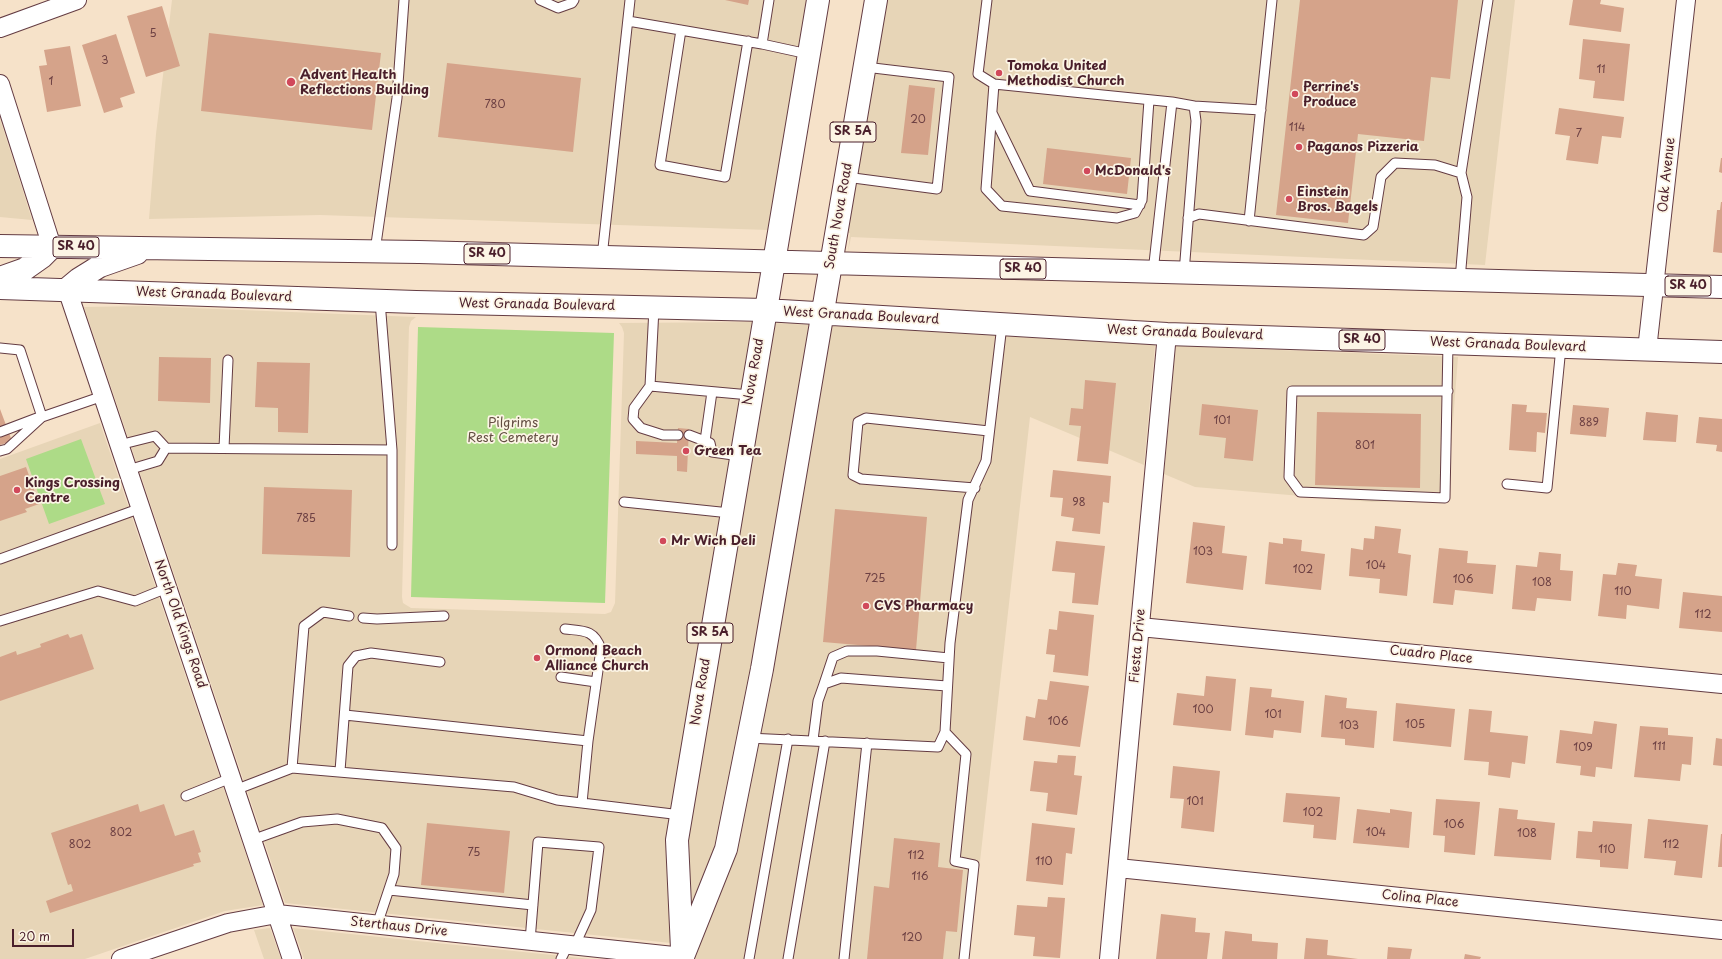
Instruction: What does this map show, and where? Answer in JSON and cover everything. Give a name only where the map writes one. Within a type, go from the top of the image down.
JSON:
[{"type":"main road","name":"SR 5A","points":[[773,262],[818,0]]},
{"type":"main road","name":"South Nova Road","points":[[822,314],[876,0]]},
{"type":"main road","name":"SR 40","points":[[0,246],[375,251],[1722,287]]},
{"type":"main road","points":[[0,278],[25,269],[42,257],[52,247]]},
{"type":"main road","points":[[67,289],[79,279],[100,266],[153,248]]},
{"type":"main road","name":"Nova Road","points":[[683,958],[676,840],[773,262]]},
{"type":"main road","name":"West Granada Boulevard","points":[[0,288],[67,289],[380,301],[765,310],[1166,334],[1722,352]]},
{"type":"main road","name":"SR 5A","points":[[683,958],[726,849],[762,669],[822,314]]},
{"type":"street","points":[[0,28],[77,0]]},
{"type":"street","name":"Oak Avenue","points":[[1647,350],[1686,0]]},
{"type":"street","points":[[0,84],[52,247]]},
{"type":"street","name":"North Old Kings Road","points":[[67,289],[292,959]]},
{"type":"street","name":"Fiesta Drive","points":[[1109,959],[1166,334]]},
{"type":"street","name":"Cuadro Place","points":[[1140,626],[1722,684]]},
{"type":"street","name":"Colina Place","points":[[1118,868],[1722,930]]},
{"type":"street","name":"Sterthaus Drive","points":[[122,959],[228,923],[277,914],[530,941],[568,950],[683,958]]},
{"type":"lane","points":[[375,251],[397,98],[404,0]]},
{"type":"lane","points":[[540,0],[558,8],[572,3],[574,0]]},
{"type":"lane","points":[[602,257],[630,0]]},
{"type":"lane","points":[[762,44],[770,0]]},
{"type":"lane","points":[[987,0],[978,74],[994,84],[1172,102],[1194,106],[1261,110]]},
{"type":"lane","points":[[1249,220],[1272,0]]},
{"type":"lane","points":[[1460,280],[1467,197],[1461,174],[1488,0]]},
{"type":"lane","points":[[628,21],[748,41],[808,54]]},
{"type":"lane","points":[[681,30],[660,165],[725,177],[748,41]]},
{"type":"lane","points":[[846,177],[937,189],[949,77],[864,67]]},
{"type":"lane","points":[[994,84],[986,189],[1002,206],[1117,218],[1135,213],[1142,200],[1149,100]]},
{"type":"lane","points":[[1153,272],[1172,102]]},
{"type":"lane","points":[[1184,273],[1196,121],[1194,106]]},
{"type":"lane","points":[[991,112],[1030,190],[1140,205]]},
{"type":"lane","points":[[1188,218],[1199,214],[1364,235],[1373,227],[1381,177],[1395,163],[1435,165],[1461,174]]},
{"type":"lane","points":[[380,301],[392,450],[392,545]]},
{"type":"lane","points":[[654,308],[650,386],[634,408],[633,419],[641,428],[663,435],[678,435]]},
{"type":"lane","points":[[748,738],[938,747],[945,732],[949,658],[968,500],[975,488],[986,461],[1002,325]]},
{"type":"lane","points":[[1448,343],[1448,391],[1445,498],[1300,492],[1289,477],[1292,392],[1448,391]]},
{"type":"lane","points":[[1507,484],[1547,488],[1560,347]]},
{"type":"lane","points":[[0,348],[20,350],[42,417]]},
{"type":"lane","points":[[224,448],[228,360]]},
{"type":"lane","points":[[650,386],[750,395]]},
{"type":"lane","points":[[706,441],[712,392]]},
{"type":"lane","points":[[0,432],[103,396]]},
{"type":"lane","points":[[0,451],[7,449],[42,417]]},
{"type":"lane","points":[[975,488],[861,479],[853,475],[858,422],[866,418],[990,431]]},
{"type":"lane","points":[[689,435],[710,443],[712,452],[740,456]]},
{"type":"lane","points":[[119,445],[154,436],[166,448],[392,450]]},
{"type":"lane","points":[[128,470],[158,461],[166,448]]},
{"type":"lane","points":[[624,502],[730,513]]},
{"type":"lane","points":[[0,559],[140,508]]},
{"type":"lane","points":[[0,621],[98,591],[135,601],[167,588]]},
{"type":"lane","points":[[292,768],[304,626],[323,612],[349,616]]},
{"type":"lane","points":[[363,618],[377,619],[444,616]]},
{"type":"lane","points":[[565,629],[587,631],[598,638],[601,649],[588,741],[582,803]]},
{"type":"lane","points":[[813,740],[818,701],[834,657],[847,651],[877,651],[949,658]]},
{"type":"lane","points":[[340,771],[348,666],[356,656],[371,653],[440,662]]},
{"type":"lane","points":[[561,677],[596,682]]},
{"type":"lane","points":[[824,684],[841,678],[947,686]]},
{"type":"lane","points":[[345,715],[588,741]]},
{"type":"lane","points":[[945,732],[966,754],[955,860],[974,865],[964,959]]},
{"type":"lane","points":[[749,959],[788,739]]},
{"type":"lane","points":[[788,959],[825,741]]},
{"type":"lane","points":[[844,959],[868,743]]},
{"type":"lane","points":[[186,796],[292,768],[514,787],[557,800],[681,816]]},
{"type":"lane","points":[[252,840],[302,822],[337,819],[382,828],[396,848],[394,874],[377,925]]},
{"type":"lane","points":[[530,941],[538,842],[599,847],[591,910],[568,950]]},
{"type":"lane","points":[[389,890],[533,905]]},
{"type":"shaded area","points":[[172,0],[807,0],[768,230],[320,215],[149,219],[156,134]]},
{"type":"shaded area","points":[[886,0],[1515,0],[1485,265],[851,237],[848,252],[850,233],[847,233]]},
{"type":"shaded area","points":[[0,119],[17,172],[32,220],[0,217]]},
{"type":"shaded area","points":[[142,306],[416,317],[411,321],[409,327],[403,603],[411,608],[605,614],[611,612],[615,603],[624,333],[619,323],[752,322],[666,838],[671,943],[285,903],[84,307]]},
{"type":"shaded area","points":[[773,323],[810,325],[751,667],[716,845],[691,908],[687,841]]},
{"type":"shaded area","points":[[831,326],[1155,345],[1144,465],[1030,417],[969,959],[694,959]]},
{"type":"shaded area","points":[[1176,346],[1458,357],[1447,499],[1372,502],[1195,487],[1164,474]]},
{"type":"shaded area","points":[[100,423],[263,905],[225,911],[85,959],[0,959],[0,459]]},
{"type":"shaded area","points":[[270,928],[281,959],[264,959],[254,930]]},
{"type":"shaded area","points":[[293,928],[591,959],[304,959]]},
{"type":"green space","name":"Pilgrims Rest Cemetery","points":[[418,327],[614,333],[605,603],[411,597]]},
{"type":"green space","points":[[81,439],[105,504],[49,524],[26,459]]},
{"type":"building","points":[[725,0],[749,0],[748,5]]},
{"type":"building","points":[[1300,0],[1458,0],[1450,79],[1431,77],[1424,141],[1358,134],[1348,223],[1276,215]]},
{"type":"building","points":[[1573,0],[1601,0],[1600,4],[1624,8],[1621,32],[1569,25]]},
{"type":"building","points":[[162,6],[180,66],[146,77],[127,16]]},
{"type":"building","name":"Advent Health Reflections Building","points":[[209,33],[381,53],[372,130],[201,111]]},
{"type":"building","points":[[116,34],[135,93],[120,98],[123,107],[104,113],[82,45]]},
{"type":"building","points":[[1583,39],[1630,44],[1624,101],[1593,98],[1595,81],[1579,79]]},
{"type":"building","points":[[70,46],[81,106],[47,112],[39,66],[47,65],[44,50]]},
{"type":"building","points":[[447,63],[581,78],[573,152],[438,137]]},
{"type":"building","points":[[909,85],[935,88],[928,155],[901,153]]},
{"type":"building","points":[[1559,108],[1624,117],[1621,138],[1602,136],[1598,164],[1566,160],[1570,136],[1555,134]]},
{"type":"building","name":"McDonald's","points":[[1047,148],[1131,158],[1127,194],[1043,184]]},
{"type":"building","points":[[1722,158],[1722,173],[1719,172]]},
{"type":"building","points":[[1721,202],[1722,253],[1713,252],[1717,210],[1720,210]]},
{"type":"building","points":[[159,357],[211,358],[210,403],[158,401]]},
{"type":"building","points":[[257,362],[310,363],[308,433],[278,432],[278,408],[255,407]]},
{"type":"building","points":[[1085,380],[1116,383],[1108,464],[1077,461],[1081,426],[1069,425],[1071,408],[1083,409]]},
{"type":"building","points":[[1202,404],[1258,410],[1253,461],[1224,458],[1226,438],[1199,435]]},
{"type":"building","points":[[1512,404],[1527,405],[1526,412],[1547,413],[1545,433],[1537,432],[1536,452],[1509,450]]},
{"type":"building","points":[[1573,405],[1609,408],[1606,437],[1570,434]]},
{"type":"building","points":[[0,409],[12,441],[0,445]]},
{"type":"building","points":[[1317,412],[1421,414],[1420,488],[1315,485]]},
{"type":"building","points":[[1646,412],[1678,415],[1676,442],[1643,440]]},
{"type":"building","points":[[1699,417],[1722,419],[1722,452],[1716,451],[1717,445],[1696,443]]},
{"type":"building","points":[[678,428],[689,429],[687,472],[677,471],[677,456],[636,454],[636,441],[677,443]]},
{"type":"building","name":"Kings Crossing Centre","points":[[26,467],[39,504],[25,509],[27,512],[0,521],[0,476]]},
{"type":"building","points":[[1053,470],[1111,476],[1109,503],[1103,502],[1100,534],[1072,531],[1074,518],[1061,516],[1063,498],[1050,497]]},
{"type":"building","points":[[264,487],[352,490],[350,557],[262,554]]},
{"type":"building","name":"CVS Pharmacy","points":[[835,509],[927,517],[916,650],[823,642]]},
{"type":"building","points":[[1193,522],[1225,526],[1222,553],[1247,556],[1243,590],[1186,583]]},
{"type":"building","points":[[1375,526],[1401,529],[1398,553],[1411,555],[1407,596],[1379,593],[1380,579],[1349,576],[1351,548],[1363,550],[1364,538],[1374,539]]},
{"type":"building","points":[[1283,538],[1302,540],[1301,551],[1325,554],[1321,590],[1265,584],[1269,542],[1283,544]]},
{"type":"building","points":[[1056,541],[1105,546],[1098,605],[1072,603],[1075,573],[1052,571]]},
{"type":"building","points":[[1439,548],[1468,551],[1467,563],[1496,565],[1493,594],[1455,590],[1453,605],[1433,603]]},
{"type":"building","points":[[1539,552],[1561,554],[1560,570],[1573,571],[1571,601],[1537,598],[1535,611],[1512,609],[1516,565],[1537,567]]},
{"type":"building","points":[[1618,563],[1637,565],[1635,576],[1662,579],[1659,609],[1627,605],[1626,619],[1598,616],[1603,574],[1616,575]]},
{"type":"building","points":[[1683,592],[1722,596],[1722,632],[1679,628]]},
{"type":"building","points":[[1059,611],[1094,615],[1088,676],[1053,672],[1055,655],[1046,654],[1049,629],[1057,630]]},
{"type":"building","points":[[68,634],[70,638],[82,634],[94,669],[0,701],[0,657],[16,651],[17,655],[41,647],[40,644]]},
{"type":"building","points":[[1206,676],[1236,679],[1231,731],[1173,725],[1177,693],[1204,696]]},
{"type":"building","points":[[1050,681],[1089,686],[1080,747],[1023,740],[1026,716],[1035,718],[1038,699],[1047,700]]},
{"type":"building","points":[[1250,687],[1272,689],[1271,697],[1304,701],[1301,733],[1274,730],[1273,738],[1245,735]]},
{"type":"building","points":[[1325,695],[1347,698],[1346,708],[1377,711],[1374,748],[1345,745],[1345,739],[1321,737]]},
{"type":"building","points":[[1396,703],[1455,709],[1451,747],[1393,741]]},
{"type":"building","points":[[1469,709],[1492,711],[1490,732],[1528,736],[1525,764],[1512,762],[1510,778],[1488,775],[1489,762],[1464,760]]},
{"type":"building","points":[[1594,721],[1617,724],[1612,769],[1596,767],[1595,777],[1580,775],[1581,766],[1556,763],[1560,730],[1592,734]]},
{"type":"building","points":[[1640,726],[1668,728],[1668,735],[1693,737],[1691,765],[1682,764],[1680,781],[1634,777]]},
{"type":"building","points":[[1716,738],[1722,739],[1722,766],[1713,765]]},
{"type":"building","points":[[1058,755],[1076,756],[1074,775],[1082,776],[1077,815],[1046,811],[1048,793],[1030,791],[1034,761],[1057,763]]},
{"type":"building","points":[[1173,766],[1220,771],[1214,832],[1181,828],[1184,799],[1170,798]]},
{"type":"building","points":[[1286,793],[1340,797],[1336,840],[1313,838],[1314,825],[1283,822]]},
{"type":"building","points":[[1436,799],[1480,802],[1475,855],[1444,852],[1445,836],[1433,835]]},
{"type":"building","points":[[138,804],[140,812],[164,804],[175,836],[194,830],[201,852],[198,853],[201,862],[193,864],[194,866],[50,913],[46,901],[73,891],[71,884],[68,885],[51,833]]},
{"type":"building","points":[[1499,808],[1518,810],[1517,819],[1555,823],[1551,860],[1494,856]]},
{"type":"building","points":[[1357,809],[1390,813],[1390,809],[1412,812],[1409,848],[1353,843]]},
{"type":"building","points":[[1648,819],[1708,825],[1702,878],[1674,875],[1676,861],[1644,858]]},
{"type":"building","points":[[1593,821],[1632,824],[1628,869],[1600,867],[1600,860],[1576,858],[1578,831],[1592,832]]},
{"type":"building","points":[[427,823],[510,831],[504,893],[421,885]]},
{"type":"building","points":[[1032,823],[1075,828],[1072,854],[1066,853],[1063,885],[1026,881]]},
{"type":"building","points":[[1721,834],[1722,867],[1718,867]]},
{"type":"building","points":[[894,838],[940,843],[938,867],[963,870],[957,932],[946,931],[943,959],[867,959],[874,886],[889,888]]},
{"type":"building","points":[[1048,897],[1065,898],[1060,958],[1033,956],[1035,937],[1014,935],[1017,905],[1047,907]]},
{"type":"building","points":[[1161,914],[1196,918],[1195,932],[1210,933],[1207,959],[1156,959]]},
{"type":"building","points":[[1225,931],[1252,934],[1252,941],[1278,943],[1277,959],[1222,959]]},
{"type":"building","points":[[1306,938],[1328,940],[1327,955],[1358,959],[1304,959]]},
{"type":"building","points":[[1388,947],[1412,949],[1410,959],[1387,959]]},
{"type":"building","points":[[1465,954],[1481,957],[1480,959],[1464,959]]},
{"type":"place","name":"Tomoka United Methodist Church","points":[[999,73]]},
{"type":"place","name":"Advent Health Reflections Building","points":[[291,82]]},
{"type":"place","name":"Perrine's Produce","points":[[1295,94]]},
{"type":"place","name":"Paganos Pizzeria","points":[[1299,147]]},
{"type":"place","name":"McDonald's","points":[[1087,171]]},
{"type":"place","name":"Einstein Bros. Bagels","points":[[1289,199]]},
{"type":"place","name":"Green Tea","points":[[686,451]]},
{"type":"place","name":"Kings Crossing Centre","points":[[17,490]]},
{"type":"place","name":"Mr Wich Deli","points":[[663,541]]},
{"type":"place","name":"CVS Pharmacy","points":[[866,606]]},
{"type":"place","name":"Ormond Beach Alliance Church","points":[[537,658]]}]
